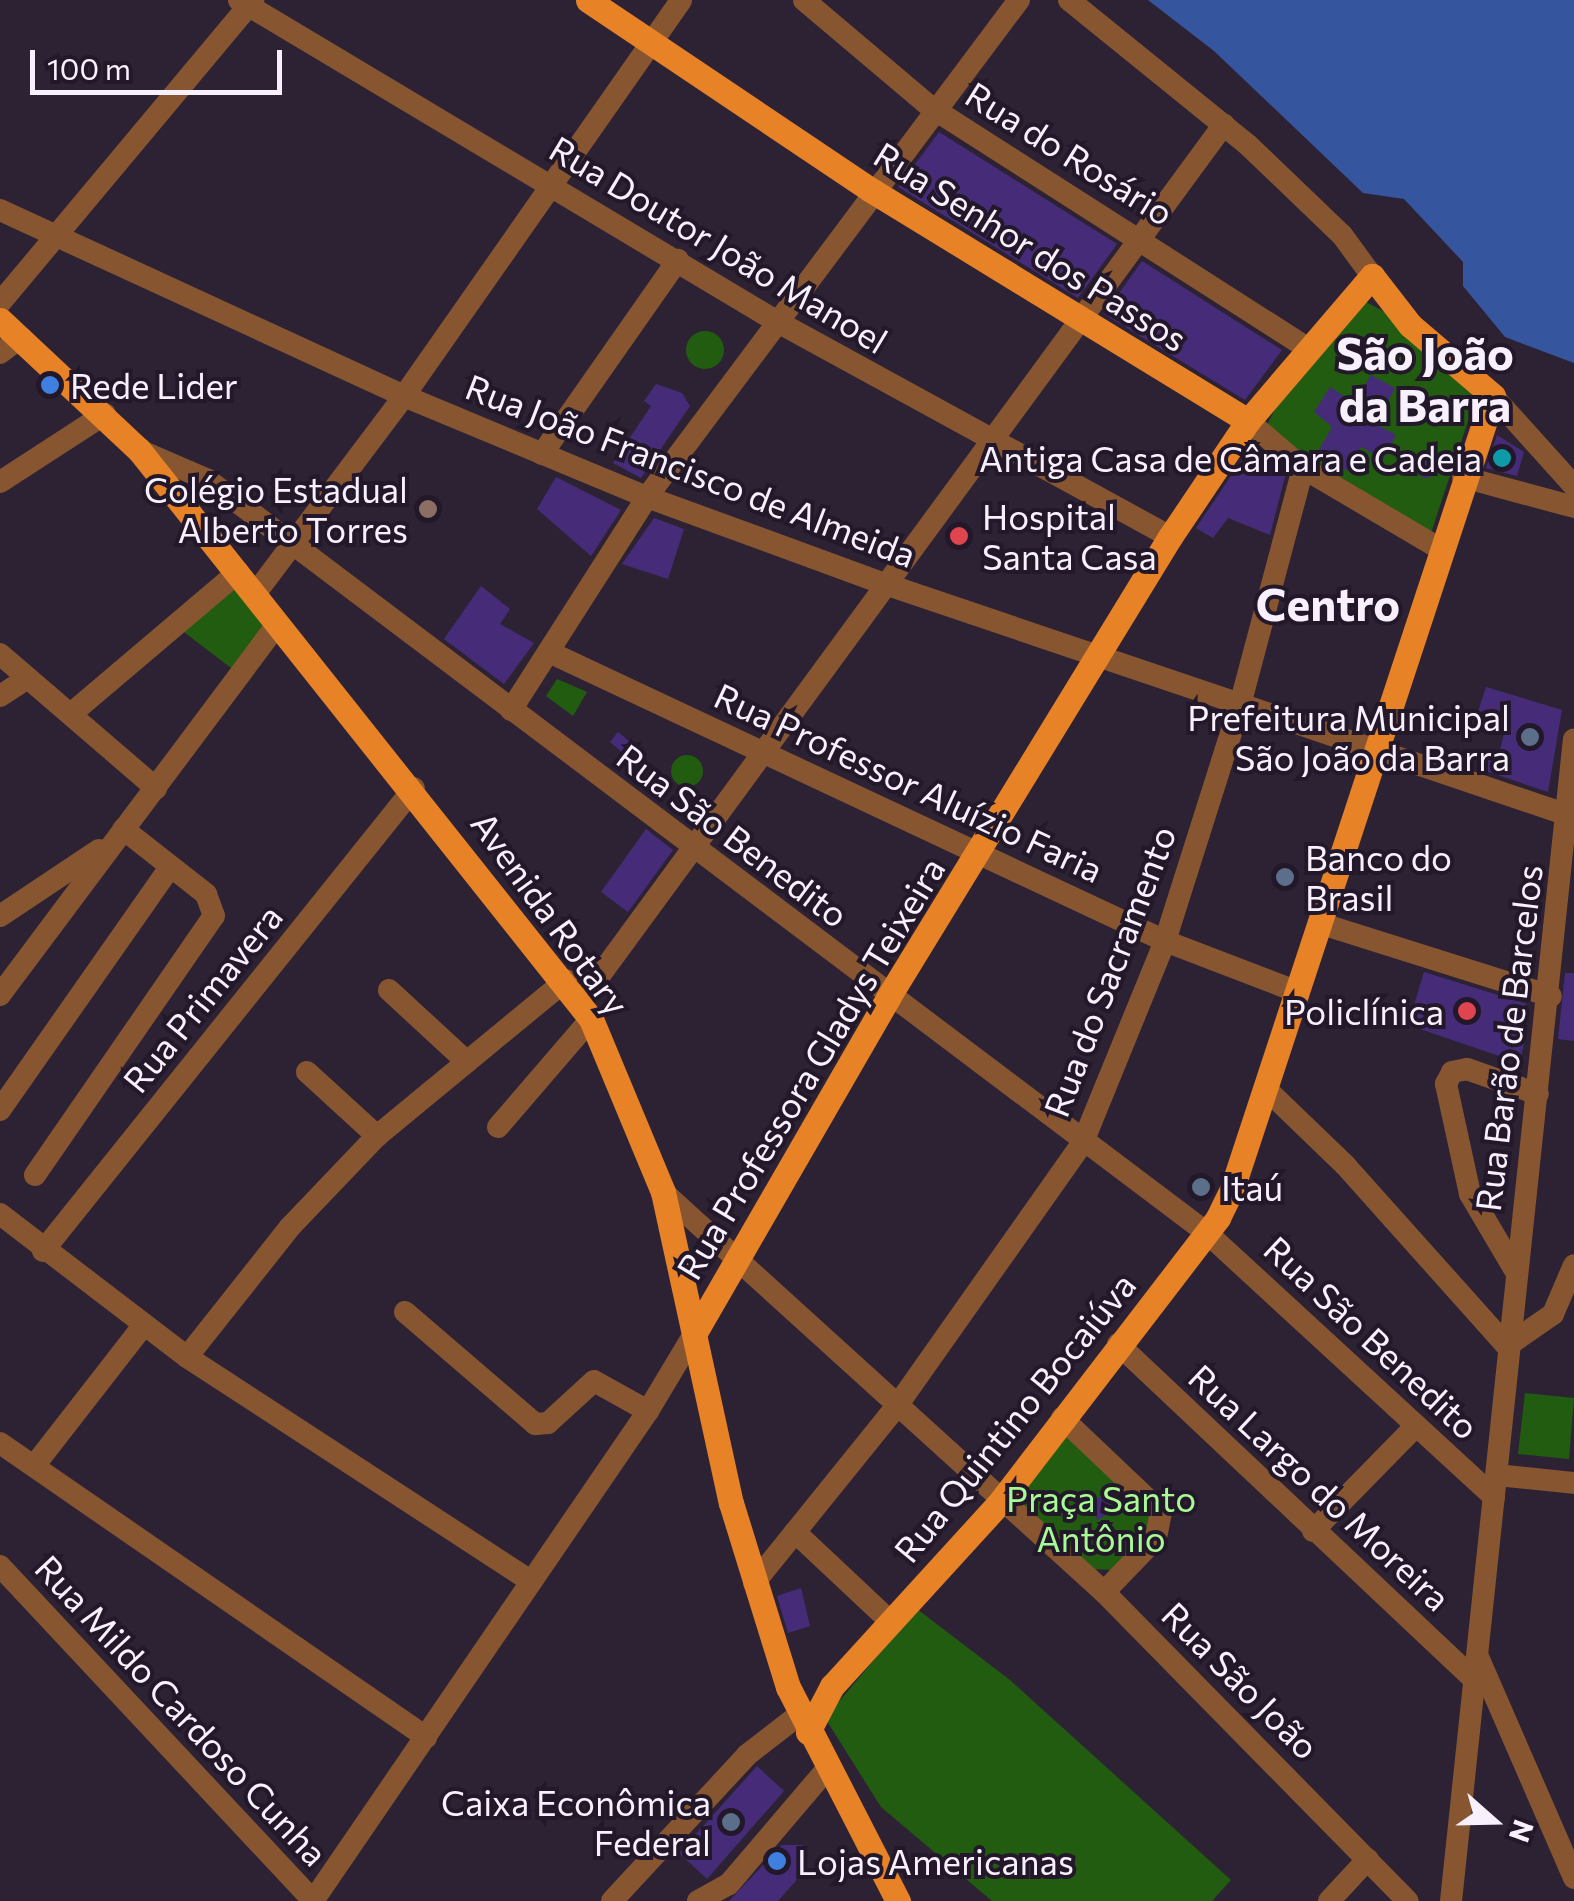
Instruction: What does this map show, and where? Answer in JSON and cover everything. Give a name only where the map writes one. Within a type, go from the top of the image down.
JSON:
[{"type":"main road","name":"Rua Senhor dos Passos","points":[[588,0],[872,190],[1248,421]]},
{"type":"main road","name":"Rua Professora Gladys Teixeira","points":[[697,1328],[734,1256],[889,996],[1102,654],[1170,537],[1248,421],[1372,276]]},
{"type":"main road","points":[[1372,276],[1410,325],[1493,396]]},
{"type":"main road","name":"Avenida Rotary","points":[[0,320],[139,450],[414,788],[580,1000],[663,1192],[697,1328],[731,1503],[788,1687],[826,1770],[897,1900]]},
{"type":"main road","name":"Rua Quintino Bocaiúva","points":[[804,1723],[832,1686],[1002,1500],[1207,1233],[1232,1189],[1439,548],[1493,396]]},
{"type":"main road","points":[[788,1687],[832,1686]]},
{"type":"street","points":[[255,594],[404,396],[681,0]]},
{"type":"street","points":[[511,710],[648,497],[932,108],[1019,0]]},
{"type":"street","points":[[1069,0],[1224,124],[1342,235],[1372,276]]},
{"type":"street","points":[[0,303],[247,2]]},
{"type":"street","name":"Rua Doutor João Manoel","points":[[247,2],[776,322],[991,444],[1170,537]]},
{"type":"street","name":"Rua do Rosário","points":[[817,4],[932,108],[1310,350]]},
{"type":"street","points":[[498,1126],[580,1000],[1224,124]]},
{"type":"street","name":"Rua João Francisco de Almeida","points":[[0,210],[404,396],[648,497],[888,586],[1102,654],[1240,705],[1568,815]]},
{"type":"street","points":[[542,454],[678,260]]},
{"type":"street","points":[[0,353],[21,337]]},
{"type":"street","points":[[1493,396],[1574,486]]},
{"type":"street","points":[[0,482],[104,414]]},
{"type":"street","name":"Rua Senhor dos Passos","points":[[1248,421],[1303,468],[1439,548]]},
{"type":"street","name":"Rua São Benedito","points":[[139,450],[208,480],[1207,1233],[1416,1426],[1496,1486]]},
{"type":"street","name":"Rua do Sacramento","points":[[754,1583],[899,1403],[1083,1142],[1165,941],[1240,705],[1303,468]]},
{"type":"street","points":[[1463,477],[1574,507]]},
{"type":"street","points":[[72,714],[238,572]]},
{"type":"street","points":[[0,995],[278,622]]},
{"type":"street","name":"Rua Professor Aluízio Faria","points":[[549,652],[1165,941],[1298,992]]},
{"type":"street","points":[[0,654],[156,788]]},
{"type":"street","points":[[0,696],[28,678]]},
{"type":"street","name":"Rua Barão de Barcelos","points":[[1451,1901],[1516,1272],[1570,842],[1568,815],[1574,738]]},
{"type":"street","name":"Rua Primavera","points":[[43,1251],[414,788]]},
{"type":"street","points":[[35,1175],[214,916],[212,901],[170,867],[119,834]]},
{"type":"street","points":[[0,916],[119,834]]},
{"type":"street","points":[[0,1110],[170,867]]},
{"type":"street","points":[[1319,923],[1551,996]]},
{"type":"street","points":[[389,990],[467,1062]]},
{"type":"street","points":[[187,1358],[290,1228],[377,1136],[467,1062],[580,1000]]},
{"type":"street","points":[[1516,1272],[1470,1194],[1446,1084],[1452,1072],[1467,1070],[1538,1094]]},
{"type":"street","points":[[307,1072],[377,1136]]},
{"type":"street","points":[[1266,1088],[1345,1165],[1508,1346],[1552,1314],[1574,1265]]},
{"type":"street","name":"Rua São João","points":[[663,1192],[1104,1592],[1408,1901]]},
{"type":"street","points":[[0,1214],[43,1251],[187,1358],[531,1582]]},
{"type":"street","points":[[404,1312],[534,1424],[548,1423],[594,1381],[648,1411]]},
{"type":"street","points":[[34,1466],[143,1326]]},
{"type":"street","name":"Rua Professora Gladys Teixeira","points":[[313,1901],[648,1411],[697,1328]]},
{"type":"street","name":"Rua Largo do Moreira","points":[[1118,1344],[1313,1531],[1476,1669]]},
{"type":"street","points":[[1062,1418],[1161,1512],[1156,1538],[1104,1592]]},
{"type":"street","points":[[1313,1531],[1416,1426]]},
{"type":"street","points":[[0,1443],[426,1737]]},
{"type":"street","points":[[1496,1486],[1574,1483]]},
{"type":"street","points":[[795,1532],[892,1623]]},
{"type":"street","name":"Rua Mildo Cardoso Cunha","points":[[0,1566],[313,1901]]},
{"type":"street","points":[[1476,1669],[1574,1878]]},
{"type":"street","points":[[612,1901],[747,1755],[804,1723]]},
{"type":"street","points":[[698,1901],[728,1884],[826,1770]]},
{"type":"street","points":[[1329,1901],[1368,1859]]},
{"type":"green space","points":[[1362,300],[1389,314],[1473,387],[1475,400],[1431,533],[1262,435],[1277,405]]},
{"type":"green space","points":[[705,331],[719,336],[724,350],[719,364],[705,369],[691,364],[686,350],[691,336]]},
{"type":"green space","points":[[239,575],[273,618],[235,671],[176,626]]},
{"type":"green space","points":[[557,679],[587,692],[573,716],[546,696]]},
{"type":"green space","points":[[687,755],[698,760],[703,771],[698,782],[687,787],[676,782],[671,771],[676,760]]},
{"type":"green space","points":[[1525,1393],[1574,1398],[1569,1459],[1518,1454]]},
{"type":"green space","name":"Praça Santo Antônio","points":[[1061,1432],[1153,1513],[1150,1529],[1112,1570],[1091,1569],[1014,1497]]},
{"type":"green space","points":[[917,1609],[1010,1680],[1231,1880],[1212,1901],[992,1901],[881,1807],[825,1718]]},
{"type":"water","points":[[1148,0],[1574,0],[1574,363],[1505,337],[1463,286],[1463,262],[1404,199],[1363,193],[1214,51]]},
{"type":"building","points":[[939,132],[1117,244],[1078,298],[898,187]]},
{"type":"building","points":[[1142,261],[1282,350],[1245,400],[1104,314]]},
{"type":"building","points":[[1371,375],[1395,388],[1376,424],[1396,435],[1383,459],[1361,447],[1348,471],[1316,455],[1332,427],[1314,412],[1330,387],[1355,403]]},
{"type":"building","points":[[656,384],[682,393],[690,406],[641,478],[613,463],[651,406],[644,401]]},
{"type":"building","points":[[1497,435],[1524,452],[1517,476],[1486,468]]},
{"type":"building","points":[[1251,446],[1286,473],[1270,535],[1228,518],[1213,538],[1196,528]]},
{"type":"building","points":[[1426,462],[1434,470],[1426,478],[1418,470]]},
{"type":"building","points":[[556,477],[621,510],[591,556],[537,509]]},
{"type":"building","points":[[654,518],[684,529],[668,579],[622,564]]},
{"type":"building","points":[[481,586],[510,609],[500,624],[534,643],[504,684],[444,639]]},
{"type":"building","name":"Prefeitura Municipal São João da Barra","points":[[1486,687],[1562,710],[1548,792],[1480,769],[1484,754],[1498,757],[1506,726],[1476,718]]},
{"type":"building","points":[[618,732],[635,746],[626,756],[610,742]]},
{"type":"building","points":[[646,829],[673,850],[628,912],[601,892]]},
{"type":"building","name":"Policlínica","points":[[1424,972],[1527,1004],[1503,1018],[1527,1028],[1520,1063],[1408,1025]]},
{"type":"building","points":[[1565,973],[1574,973],[1574,1041],[1558,1039]]},
{"type":"building","points":[[1116,1490],[1130,1503],[1097,1520],[1091,1507],[1096,1499]]},
{"type":"building","points":[[801,1588],[810,1626],[788,1633],[777,1596]]},
{"type":"building","name":"Caixa Econômica Federal","points":[[757,1766],[784,1791],[707,1879],[679,1853]]},
{"type":"building","name":"Lojas Americanas","points":[[782,1845],[803,1845],[801,1875],[778,1901],[729,1901]]},
{"type":"place","name":"Rede Lider","points":[[50,385]]},
{"type":"place","name":"Antiga Casa de Câmara e Cadeia","points":[[1502,458]]},
{"type":"place","name":"Colégio Estadual Alberto Torres","points":[[428,509]]},
{"type":"place","name":"Hospital Santa Casa","points":[[959,536]]},
{"type":"place","name":"Prefeitura Municipal São João da Barra","points":[[1530,737]]},
{"type":"place","name":"Banco do Brasil","points":[[1285,877]]},
{"type":"place","name":"Policlínica","points":[[1467,1011]]},
{"type":"place","name":"Itaú","points":[[1201,1187]]},
{"type":"place","name":"Caixa Econômica Federal","points":[[731,1822]]},
{"type":"place","name":"Lojas Americanas","points":[[777,1861]]},
{"type":"district","name":"São João da Barra","points":[[1425,378]]},
{"type":"district","name":"Centro","points":[[1328,603]]}]
